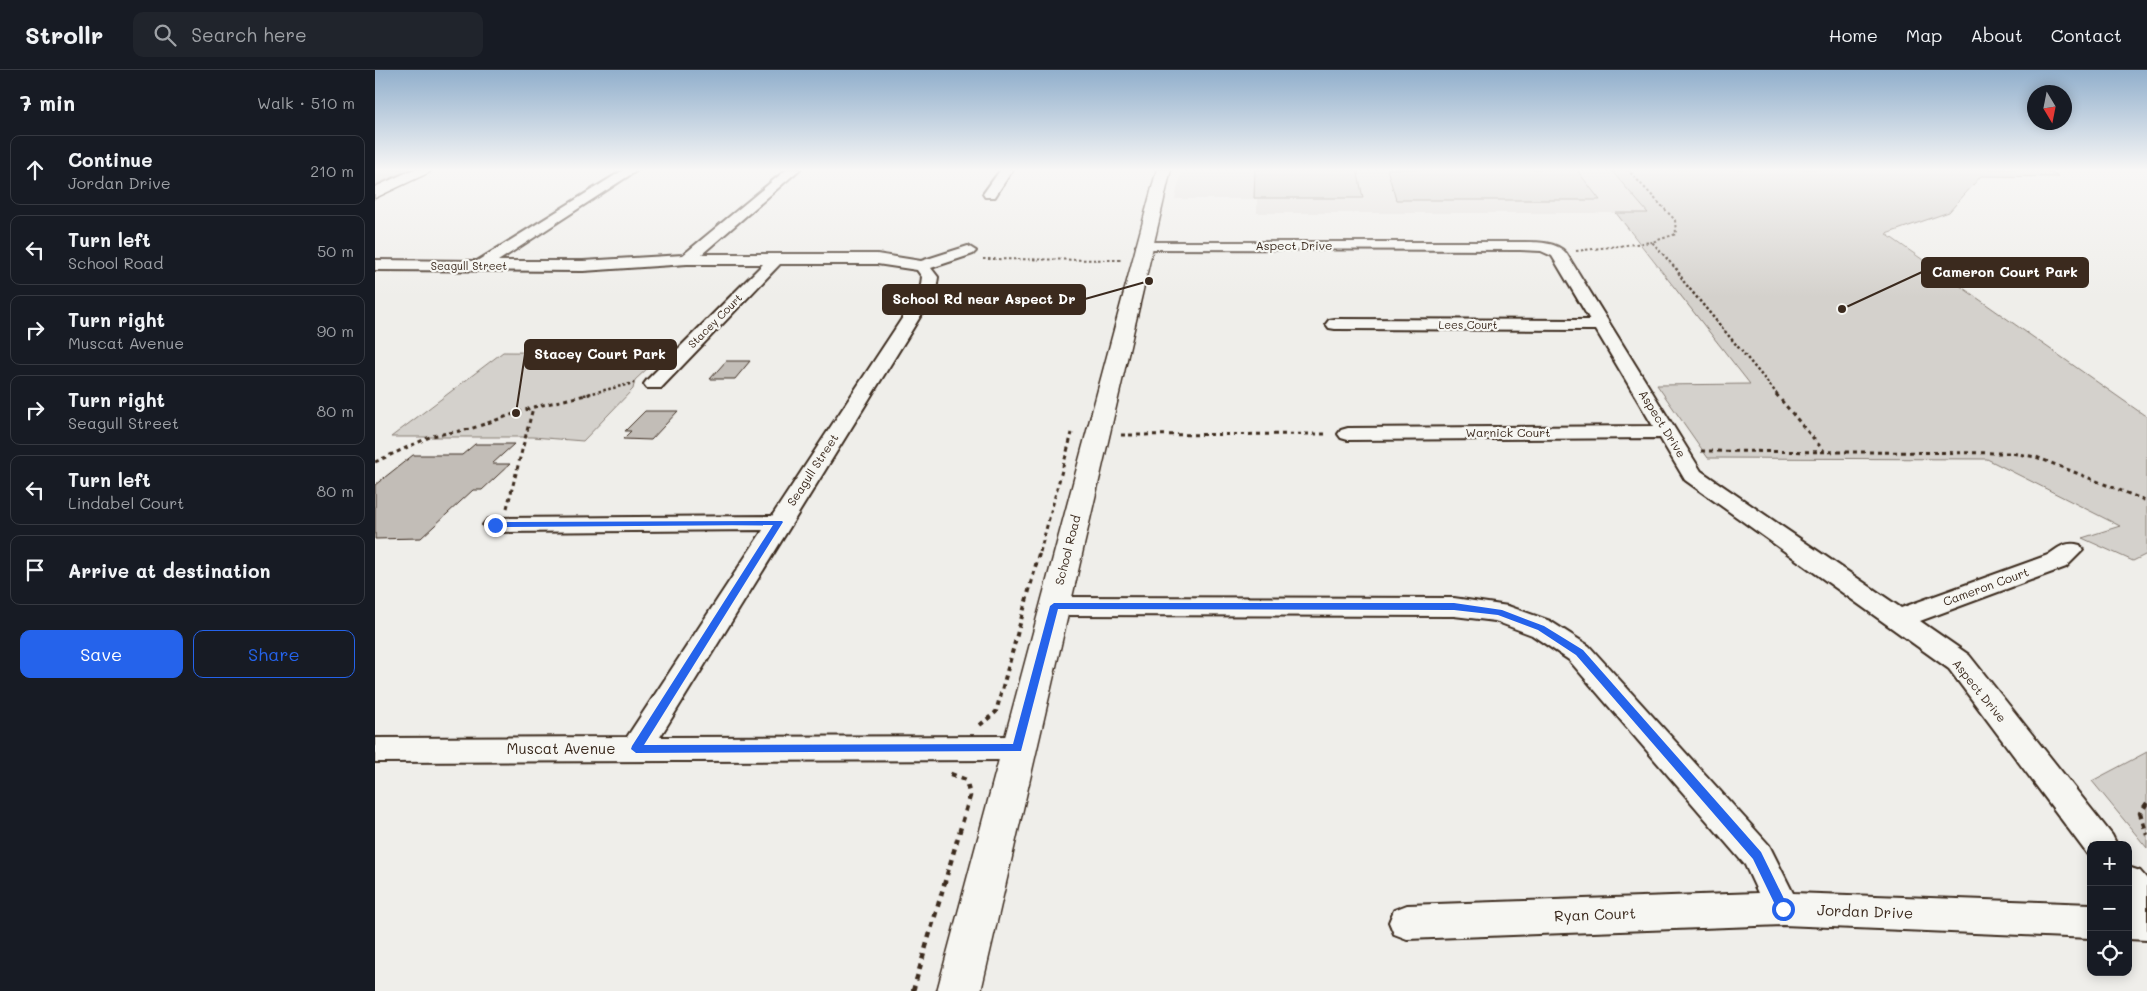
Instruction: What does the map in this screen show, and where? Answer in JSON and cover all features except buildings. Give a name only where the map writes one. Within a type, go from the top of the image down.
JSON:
[{"type":"street","points":[[480,266],[564,212]]},
{"type":"street","points":[[687,259],[743,212]]},
{"type":"street","name":"School Road","points":[[959,991],[1054,606],[1130,258],[1147,212]]},
{"type":"street","name":"Aspect Drive","points":[[1130,258],[1520,246],[1543,247],[1559,253],[1693,475],[1959,662],[2097,841]]},
{"type":"street","name":"Seagull Street","points":[[375,266],[583,266],[687,259],[877,259],[922,266],[968,252]]},
{"type":"street","name":"Stacey Court","points":[[654,384],[777,259]]},
{"type":"street","points":[[375,278],[397,266]]},
{"type":"street","name":"Seagull Street","points":[[636,749],[928,290],[930,277],[922,266]]},
{"type":"street","name":"Lees Court","points":[[1335,324],[1601,325]]},
{"type":"street","name":"Warnick Court","points":[[1348,434],[1673,442]]},
{"type":"street","points":[[495,525],[779,522]]},
{"type":"street","name":"Cameron Court","points":[[1898,619],[2057,561],[2071,550]]},
{"type":"street","points":[[1054,606],[1454,606],[1499,612],[1541,628],[1579,653],[1757,856],[1783,909]]},
{"type":"street","name":"Muscat Avenue","points":[[379,755],[636,749],[1018,748]]},
{"type":"street","points":[[2131,886],[2147,906]]},
{"type":"street","name":"Jordan Drive","points":[[1783,909],[2087,921]]},
{"type":"street","name":"Ryan Court","points":[[1407,922],[1783,909]]},
{"type":"street","points":[[2132,922],[2147,923]]},
{"type":"path","points":[[1559,253],[1652,242],[1676,234],[1675,220],[1668,212]]},
{"type":"path","points":[[1652,242],[1673,263],[1685,282],[1824,451]]},
{"type":"path","points":[[943,259],[1130,258]]},
{"type":"path","points":[[375,462],[432,436],[470,429],[533,407],[643,381],[654,384]]},
{"type":"path","points":[[495,525],[508,506],[533,407]]},
{"type":"path","points":[[978,727],[995,712],[1073,431]]},
{"type":"path","points":[[1122,435],[1348,434]]},
{"type":"path","points":[[1673,442],[1824,451],[2011,453],[2036,457],[2147,501]]},
{"type":"path","points":[[913,991],[970,796],[966,780],[945,772]]},
{"type":"path","points":[[2147,803],[2140,813],[2147,836]]},
{"type":"shaded area","points":[[1647,212],[1648,213],[1257,213]]},
{"type":"shaded area","points":[[1949,212],[1886,234],[2147,417],[2147,554],[2133,561],[2082,538],[2120,526],[1987,459],[1708,458],[1657,385],[1750,384],[1616,213]]},
{"type":"shaded area","points":[[503,352],[664,353],[635,380],[633,389],[583,441],[533,437],[391,437]]},
{"type":"shaded area","points":[[2147,752],[2147,848],[2092,781]]},
{"type":"place","name":"School Rd near Aspect Dr","points":[[1149,281]]},
{"type":"place","name":"Cameron Court Park","points":[[1842,309]]},
{"type":"place","name":"Stacey Court Park","points":[[516,413]]},
{"type":"route","points":[[495,525],[779,522],[636,749],[1018,748],[1054,606],[1454,606],[1499,612],[1541,628],[1579,653],[1757,856],[1783,909]]}]
